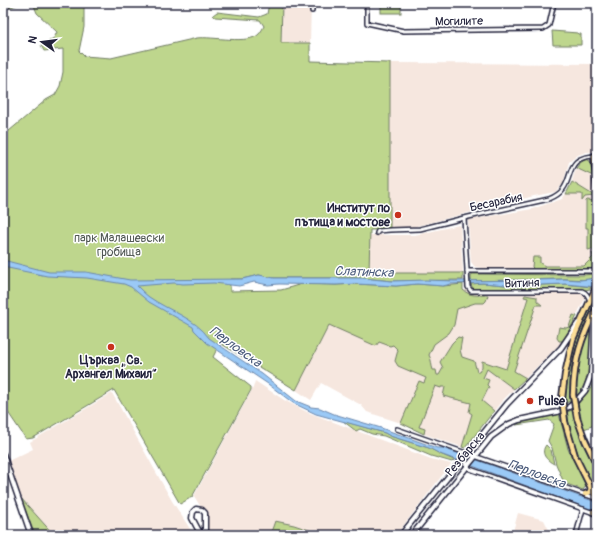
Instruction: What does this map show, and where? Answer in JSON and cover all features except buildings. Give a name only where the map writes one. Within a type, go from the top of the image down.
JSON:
[{"type":"main road","points":[[596,156],[597,188]]},
{"type":"main road","points":[[596,287],[575,334],[565,374],[562,398],[565,422],[575,456],[597,499]]},
{"type":"main road","points":[[597,307],[578,350],[573,394],[577,418],[585,440],[597,465]]},
{"type":"main road","points":[[585,494],[590,492],[591,487]]},
{"type":"street","points":[[312,3],[312,10]]},
{"type":"street","name":"Могилите","points":[[367,3],[367,23],[404,31],[544,29],[549,25],[554,3]]},
{"type":"street","name":"Бесарабия","points":[[377,232],[420,229],[555,197],[561,193],[565,187],[574,163],[582,157],[596,156]]},
{"type":"street","name":"Витиня","points":[[464,218],[469,290],[473,292],[582,291],[585,292],[590,301]]},
{"type":"street","name":"Витиня","points":[[467,271],[597,271]]},
{"type":"street","name":"Резбарска","points":[[412,535],[491,438],[509,424],[530,417],[557,412],[569,407],[585,391],[591,374],[594,313]]},
{"type":"street","name":"Резбарска","points":[[401,535],[507,404],[561,348],[583,316]]},
{"type":"street","points":[[397,429],[597,499]]},
{"type":"street","points":[[3,454],[31,535]]},
{"type":"street","points":[[466,454],[467,466],[470,469],[596,513]]},
{"type":"street","points":[[201,535],[192,518],[193,512],[196,509],[202,510],[205,513],[205,535]]},
{"type":"street","points":[[576,535],[583,509]]},
{"type":"shaded area","points":[[282,3],[311,3],[310,43],[281,43]]},
{"type":"shaded area","points":[[390,63],[597,64],[597,152],[587,152],[578,155],[569,162],[563,184],[555,192],[409,228],[390,228]]},
{"type":"shaded area","points":[[586,159],[591,162],[597,213],[597,259],[595,269],[475,267],[471,262],[468,220],[532,209],[562,199],[570,188],[576,168]]},
{"type":"shaded area","points":[[460,225],[463,273],[369,273],[370,235],[415,235]]},
{"type":"shaded area","points":[[452,290],[585,290],[588,293],[563,341],[501,402],[465,448],[424,434],[401,423],[367,412],[361,405],[321,383],[311,400],[296,390],[329,325],[378,341]]},
{"type":"shaded area","points":[[255,381],[284,400],[307,412],[431,459],[451,464],[396,535],[324,535],[276,521],[270,535],[207,535],[208,519],[194,496],[253,388]]},
{"type":"shaded area","points":[[112,393],[172,501],[194,535],[54,535],[16,492],[6,462],[33,449],[30,442]]},
{"type":"shaded area","points":[[518,513],[544,520],[550,532],[549,535],[512,535]]},
{"type":"green space","points":[[3,3],[21,3],[6,9],[8,18],[3,22]]},
{"type":"green space","name":"парк Малашевски гробища","points":[[33,3],[85,3],[84,27],[79,51],[84,56],[111,58],[197,38],[247,39],[260,33],[264,26],[260,20],[215,17],[213,15],[217,12],[259,17],[267,14],[269,3],[282,3],[281,43],[310,43],[310,61],[390,63],[390,230],[370,230],[369,273],[463,273],[463,280],[392,281],[362,278],[274,278],[259,275],[242,279],[230,279],[230,291],[281,290],[302,284],[396,286],[417,284],[443,286],[463,284],[463,290],[469,294],[488,295],[484,303],[475,303],[457,309],[454,325],[449,333],[434,344],[429,355],[433,370],[436,370],[437,375],[439,375],[443,368],[440,362],[452,343],[458,337],[462,338],[460,350],[462,357],[474,361],[477,372],[479,372],[482,367],[482,361],[506,369],[528,298],[524,297],[525,295],[537,297],[537,301],[542,305],[536,305],[514,371],[526,378],[514,389],[487,369],[483,378],[489,380],[487,385],[489,387],[482,401],[494,411],[465,448],[462,447],[472,414],[469,412],[471,403],[443,396],[445,387],[441,388],[435,386],[419,427],[425,429],[424,434],[401,423],[419,381],[424,383],[426,378],[398,366],[395,361],[398,350],[393,345],[390,346],[379,342],[376,346],[329,325],[296,390],[220,343],[213,357],[251,387],[251,390],[192,497],[180,504],[114,390],[33,438],[26,439],[3,405],[3,136],[46,100],[55,95],[60,86],[63,72],[63,49],[44,51],[41,45],[54,38],[57,32],[37,13]]},
{"type":"green space","points":[[381,3],[401,3],[401,13],[381,13]]},
{"type":"green space","points":[[552,31],[581,34],[581,45],[553,45]]},
{"type":"green space","points":[[586,159],[590,161],[593,176],[576,168]]},
{"type":"green space","points":[[572,182],[594,196],[585,197],[582,201],[582,194],[566,194]]},
{"type":"green space","points":[[587,200],[596,201],[597,255],[592,249],[588,250],[588,228],[586,228]]},
{"type":"green space","points":[[592,253],[597,259],[595,269],[534,269],[532,267],[533,257],[540,257],[540,263],[545,266],[584,266],[593,257]]},
{"type":"green space","points":[[596,274],[594,277],[587,280],[471,281],[471,275]]},
{"type":"green space","points":[[483,283],[517,286],[565,284],[591,287],[590,289],[585,290],[476,290],[471,284]]},
{"type":"green space","points":[[597,295],[597,299],[576,348],[571,373],[570,401],[566,403],[568,374],[574,347],[584,321]]},
{"type":"green space","points":[[573,315],[577,316],[563,341],[559,341],[557,338],[559,327],[569,327]]},
{"type":"green space","points":[[592,323],[590,362],[586,380],[577,396],[578,368],[585,341]]},
{"type":"green space","points":[[594,376],[597,377],[597,424],[584,429],[578,404],[591,388]]},
{"type":"green space","points":[[572,410],[581,440],[597,472],[597,494],[582,464],[571,434],[567,412]]},
{"type":"green space","points":[[559,414],[568,449],[586,486],[583,490],[564,483],[556,464],[552,448],[548,441],[554,424],[549,420],[516,425],[520,422]]},
{"type":"green space","points":[[343,421],[429,448],[454,460],[452,462],[431,456],[384,436],[372,434],[360,429],[356,431]]},
{"type":"green space","points":[[546,445],[551,450],[554,464],[545,456],[544,448]]},
{"type":"green space","points":[[20,497],[54,535],[35,535]]},
{"type":"green space","points":[[275,521],[294,525],[324,535],[270,535]]},
{"type":"water","points":[[3,260],[49,272],[86,272],[130,280],[242,279],[259,275],[274,278],[362,278],[392,281],[580,280],[597,278],[597,287],[565,284],[517,286],[483,283],[451,284],[443,286],[417,284],[396,286],[355,284],[268,285],[254,282],[239,286],[214,283],[174,283],[137,286],[149,297],[197,325],[209,338],[262,374],[296,401],[381,428],[437,448],[443,448],[597,502],[597,512],[440,454],[429,448],[390,436],[385,433],[316,414],[293,403],[268,384],[207,343],[194,330],[193,327],[149,302],[131,287],[124,284],[87,278],[47,276],[3,267]]},
{"type":"place","name":"Институт по пътища и мостове","points":[[398,215]]},
{"type":"place","name":"Църква „Св. Архангел Михаил“","points":[[111,347]]},
{"type":"place","name":"Pulse","points":[[530,401]]},
{"type":"water label","name":"Слатинска","points":[[364,271]]},
{"type":"water label","name":"Перловска","points":[[236,346]]},
{"type":"water label","name":"Перловска","points":[[537,473]]}]
